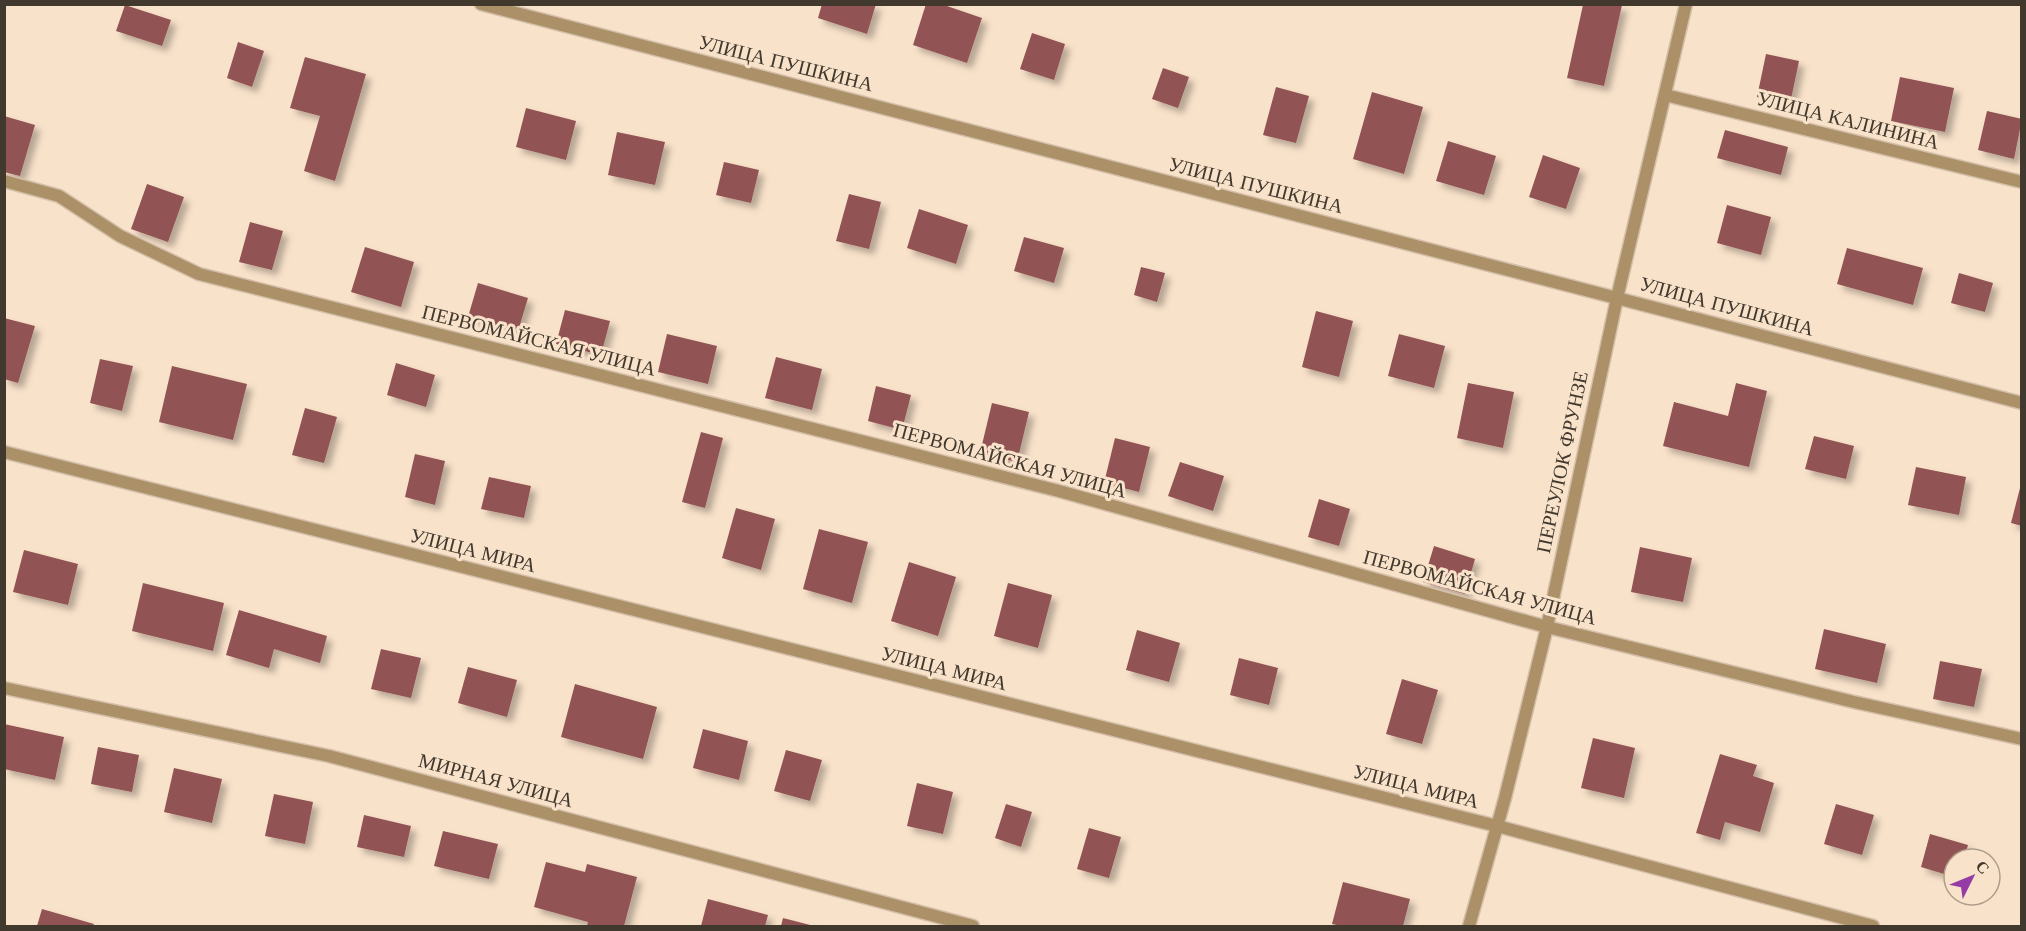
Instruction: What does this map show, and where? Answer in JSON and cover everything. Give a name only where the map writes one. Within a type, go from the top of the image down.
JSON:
[{"type":"street","name":"УЛИЦА ПУШКИНА","points":[[481,4],[2022,403]]},
{"type":"street","name":"ПЕРЕУЛОК ФРУНЗЕ","points":[[1470,927],[1547,627],[1617,298],[1686,4]]},
{"type":"street","name":"УЛИЦА КАЛИНИНА","points":[[1665,95],[2022,182]]},
{"type":"street","name":"ПЕРВОМАЙСКАЯ УЛИЦА","points":[[4,181],[59,196],[120,236],[199,274],[1059,491],[1547,627],[1854,702],[2022,739]]},
{"type":"street","name":"УЛИЦА МИРА","points":[[4,452],[1497,826],[1873,927]]},
{"type":"street","name":"МИРНАЯ УЛИЦА","points":[[4,688],[329,756],[973,927]]},
{"type":"building","points":[[822,4],[876,4],[867,34],[818,18]]},
{"type":"building","points":[[926,4],[941,4],[982,18],[967,63],[913,45]]},
{"type":"building","points":[[125,5],[171,20],[162,46],[116,31]]},
{"type":"building","points":[[1583,5],[1622,5],[1604,86],[1567,78]]},
{"type":"building","points":[[1032,33],[1065,44],[1054,80],[1020,69]]},
{"type":"building","points":[[238,42],[264,51],[252,87],[227,78]]},
{"type":"building","points":[[1766,54],[1799,61],[1790,104],[1757,97]]},
{"type":"building","points":[[305,57],[366,74],[335,181],[304,171],[320,116],[290,108]]},
{"type":"building","points":[[1163,68],[1189,77],[1178,108],[1152,99]]},
{"type":"building","points":[[1900,77],[1954,88],[1945,132],[1891,121]]},
{"type":"building","points":[[1276,87],[1309,96],[1296,143],[1263,135]]},
{"type":"building","points":[[1372,92],[1423,107],[1404,174],[1353,159]]},
{"type":"building","points":[[526,108],[576,121],[566,160],[516,147]]},
{"type":"building","points":[[1987,111],[2022,119],[2014,159],[1978,150]]},
{"type":"building","points":[[4,116],[35,125],[20,176],[4,172]]},
{"type":"building","points":[[1725,130],[1788,147],[1781,175],[1717,158]]},
{"type":"building","points":[[617,132],[665,142],[655,185],[608,175]]},
{"type":"building","points":[[1448,141],[1496,156],[1484,195],[1436,181]]},
{"type":"building","points":[[1543,155],[1580,168],[1566,209],[1529,197]]},
{"type":"building","points":[[724,162],[759,170],[751,203],[716,195]]},
{"type":"building","points":[[147,184],[184,197],[168,242],[131,229]]},
{"type":"building","points":[[849,194],[881,202],[869,249],[836,241]]},
{"type":"building","points":[[1727,205],[1771,217],[1761,255],[1717,243]]},
{"type":"building","points":[[919,209],[968,225],[956,264],[907,248]]},
{"type":"building","points":[[250,222],[283,231],[272,270],[239,262]]},
{"type":"building","points":[[1024,237],[1064,248],[1054,283],[1014,271]]},
{"type":"building","points":[[365,247],[414,262],[401,307],[351,292]]},
{"type":"building","points":[[1847,248],[1923,268],[1913,305],[1837,284]]},
{"type":"building","points":[[1141,267],[1165,273],[1157,302],[1134,295]]},
{"type":"building","points":[[1959,273],[1993,283],[1985,312],[1951,303]]},
{"type":"building","points":[[478,283],[528,298],[518,331],[468,317]]},
{"type":"building","points":[[565,310],[610,321],[601,355],[556,344]]},
{"type":"building","points":[[1316,311],[1353,321],[1339,377],[1302,367]]},
{"type":"building","points":[[4,318],[35,326],[18,383],[4,379]]},
{"type":"building","points":[[667,334],[717,346],[708,384],[658,372]]},
{"type":"building","points":[[1399,334],[1445,346],[1434,388],[1388,376]]},
{"type":"building","points":[[776,357],[822,369],[812,410],[765,398]]},
{"type":"building","points":[[100,359],[133,366],[122,411],[90,403]]},
{"type":"building","points":[[396,363],[435,375],[426,407],[387,395]]},
{"type":"building","points":[[172,366],[247,384],[233,440],[159,422]]},
{"type":"building","points":[[1468,383],[1514,392],[1503,448],[1457,438]]},
{"type":"building","points":[[1736,383],[1767,391],[1749,467],[1663,446],[1674,402],[1728,416]]},
{"type":"building","points":[[876,386],[911,395],[902,430],[868,421]]},
{"type":"building","points":[[992,403],[1029,412],[1017,462],[980,453]]},
{"type":"building","points":[[305,408],[337,417],[324,463],[292,455]]},
{"type":"building","points":[[701,432],[723,438],[705,508],[682,502]]},
{"type":"building","points":[[1814,436],[1854,446],[1846,479],[1805,469]]},
{"type":"building","points":[[1115,438],[1150,447],[1139,492],[1104,483]]},
{"type":"building","points":[[415,454],[445,461],[435,505],[405,497]]},
{"type":"building","points":[[1180,462],[1224,476],[1213,511],[1168,496]]},
{"type":"building","points":[[1916,467],[1966,477],[1959,515],[1908,505]]},
{"type":"building","points":[[489,477],[531,486],[524,518],[481,509]]},
{"type":"building","points":[[2020,488],[2022,489],[2022,526],[2011,523]]},
{"type":"building","points":[[1319,499],[1350,509],[1339,546],[1308,537]]},
{"type":"building","points":[[736,508],[775,519],[761,570],[722,558]]},
{"type":"building","points":[[819,529],[868,542],[852,603],[803,589]]},
{"type":"building","points":[[1434,546],[1475,559],[1465,594],[1423,582]]},
{"type":"building","points":[[1640,547],[1692,558],[1683,602],[1631,592]]},
{"type":"building","points":[[24,550],[78,564],[68,605],[13,592]]},
{"type":"building","points":[[909,562],[956,577],[938,636],[891,621]]},
{"type":"building","points":[[143,583],[224,603],[213,651],[132,631]]},
{"type":"building","points":[[1008,583],[1052,595],[1038,648],[994,636]]},
{"type":"building","points":[[239,610],[327,636],[320,663],[274,649],[269,668],[226,655]]},
{"type":"building","points":[[1824,629],[1886,644],[1877,683],[1815,669]]},
{"type":"building","points":[[1137,630],[1180,643],[1169,682],[1126,670]]},
{"type":"building","points":[[381,649],[421,658],[411,698],[371,689]]},
{"type":"building","points":[[1239,658],[1278,668],[1269,705],[1230,695]]},
{"type":"building","points":[[1940,661],[1982,669],[1974,707],[1933,699]]},
{"type":"building","points":[[468,667],[517,680],[507,717],[458,703]]},
{"type":"building","points":[[1402,679],[1438,690],[1422,744],[1386,734]]},
{"type":"building","points":[[575,684],[657,707],[643,759],[561,737]]},
{"type":"building","points":[[4,724],[64,737],[55,780],[4,769]]},
{"type":"building","points":[[703,729],[748,741],[739,780],[693,768]]},
{"type":"building","points":[[1593,738],[1635,748],[1624,798],[1581,788]]},
{"type":"building","points":[[98,747],[139,755],[132,792],[91,784]]},
{"type":"building","points":[[786,750],[822,760],[810,801],[774,791]]},
{"type":"building","points":[[1720,754],[1757,765],[1753,776],[1774,783],[1760,832],[1725,822],[1720,840],[1696,833]]},
{"type":"building","points":[[174,768],[222,779],[212,823],[164,812]]},
{"type":"building","points":[[917,783],[953,792],[943,834],[907,826]]},
{"type":"building","points":[[274,794],[313,802],[305,844],[265,836]]},
{"type":"building","points":[[1006,804],[1032,812],[1021,847],[995,838]]},
{"type":"building","points":[[1836,804],[1874,815],[1862,855],[1824,844]]},
{"type":"building","points":[[364,815],[411,826],[404,857],[357,847]]},
{"type":"building","points":[[1089,828],[1121,837],[1109,878],[1077,869]]},
{"type":"building","points":[[443,831],[498,844],[489,879],[434,866]]},
{"type":"building","points":[[1930,834],[1968,845],[1967,847],[1942,847],[1942,873],[1921,867]]},
{"type":"building","points":[[546,862],[585,872],[587,864],[637,877],[624,926],[587,926],[588,922],[534,907]]},
{"type":"building","points":[[1343,882],[1410,899],[1403,926],[1332,924]]},
{"type":"building","points":[[708,899],[768,915],[765,926],[701,926]]},
{"type":"building","points":[[42,909],[94,924],[93,926],[37,926]]},
{"type":"building","points":[[783,918],[814,926],[781,926]]}]
